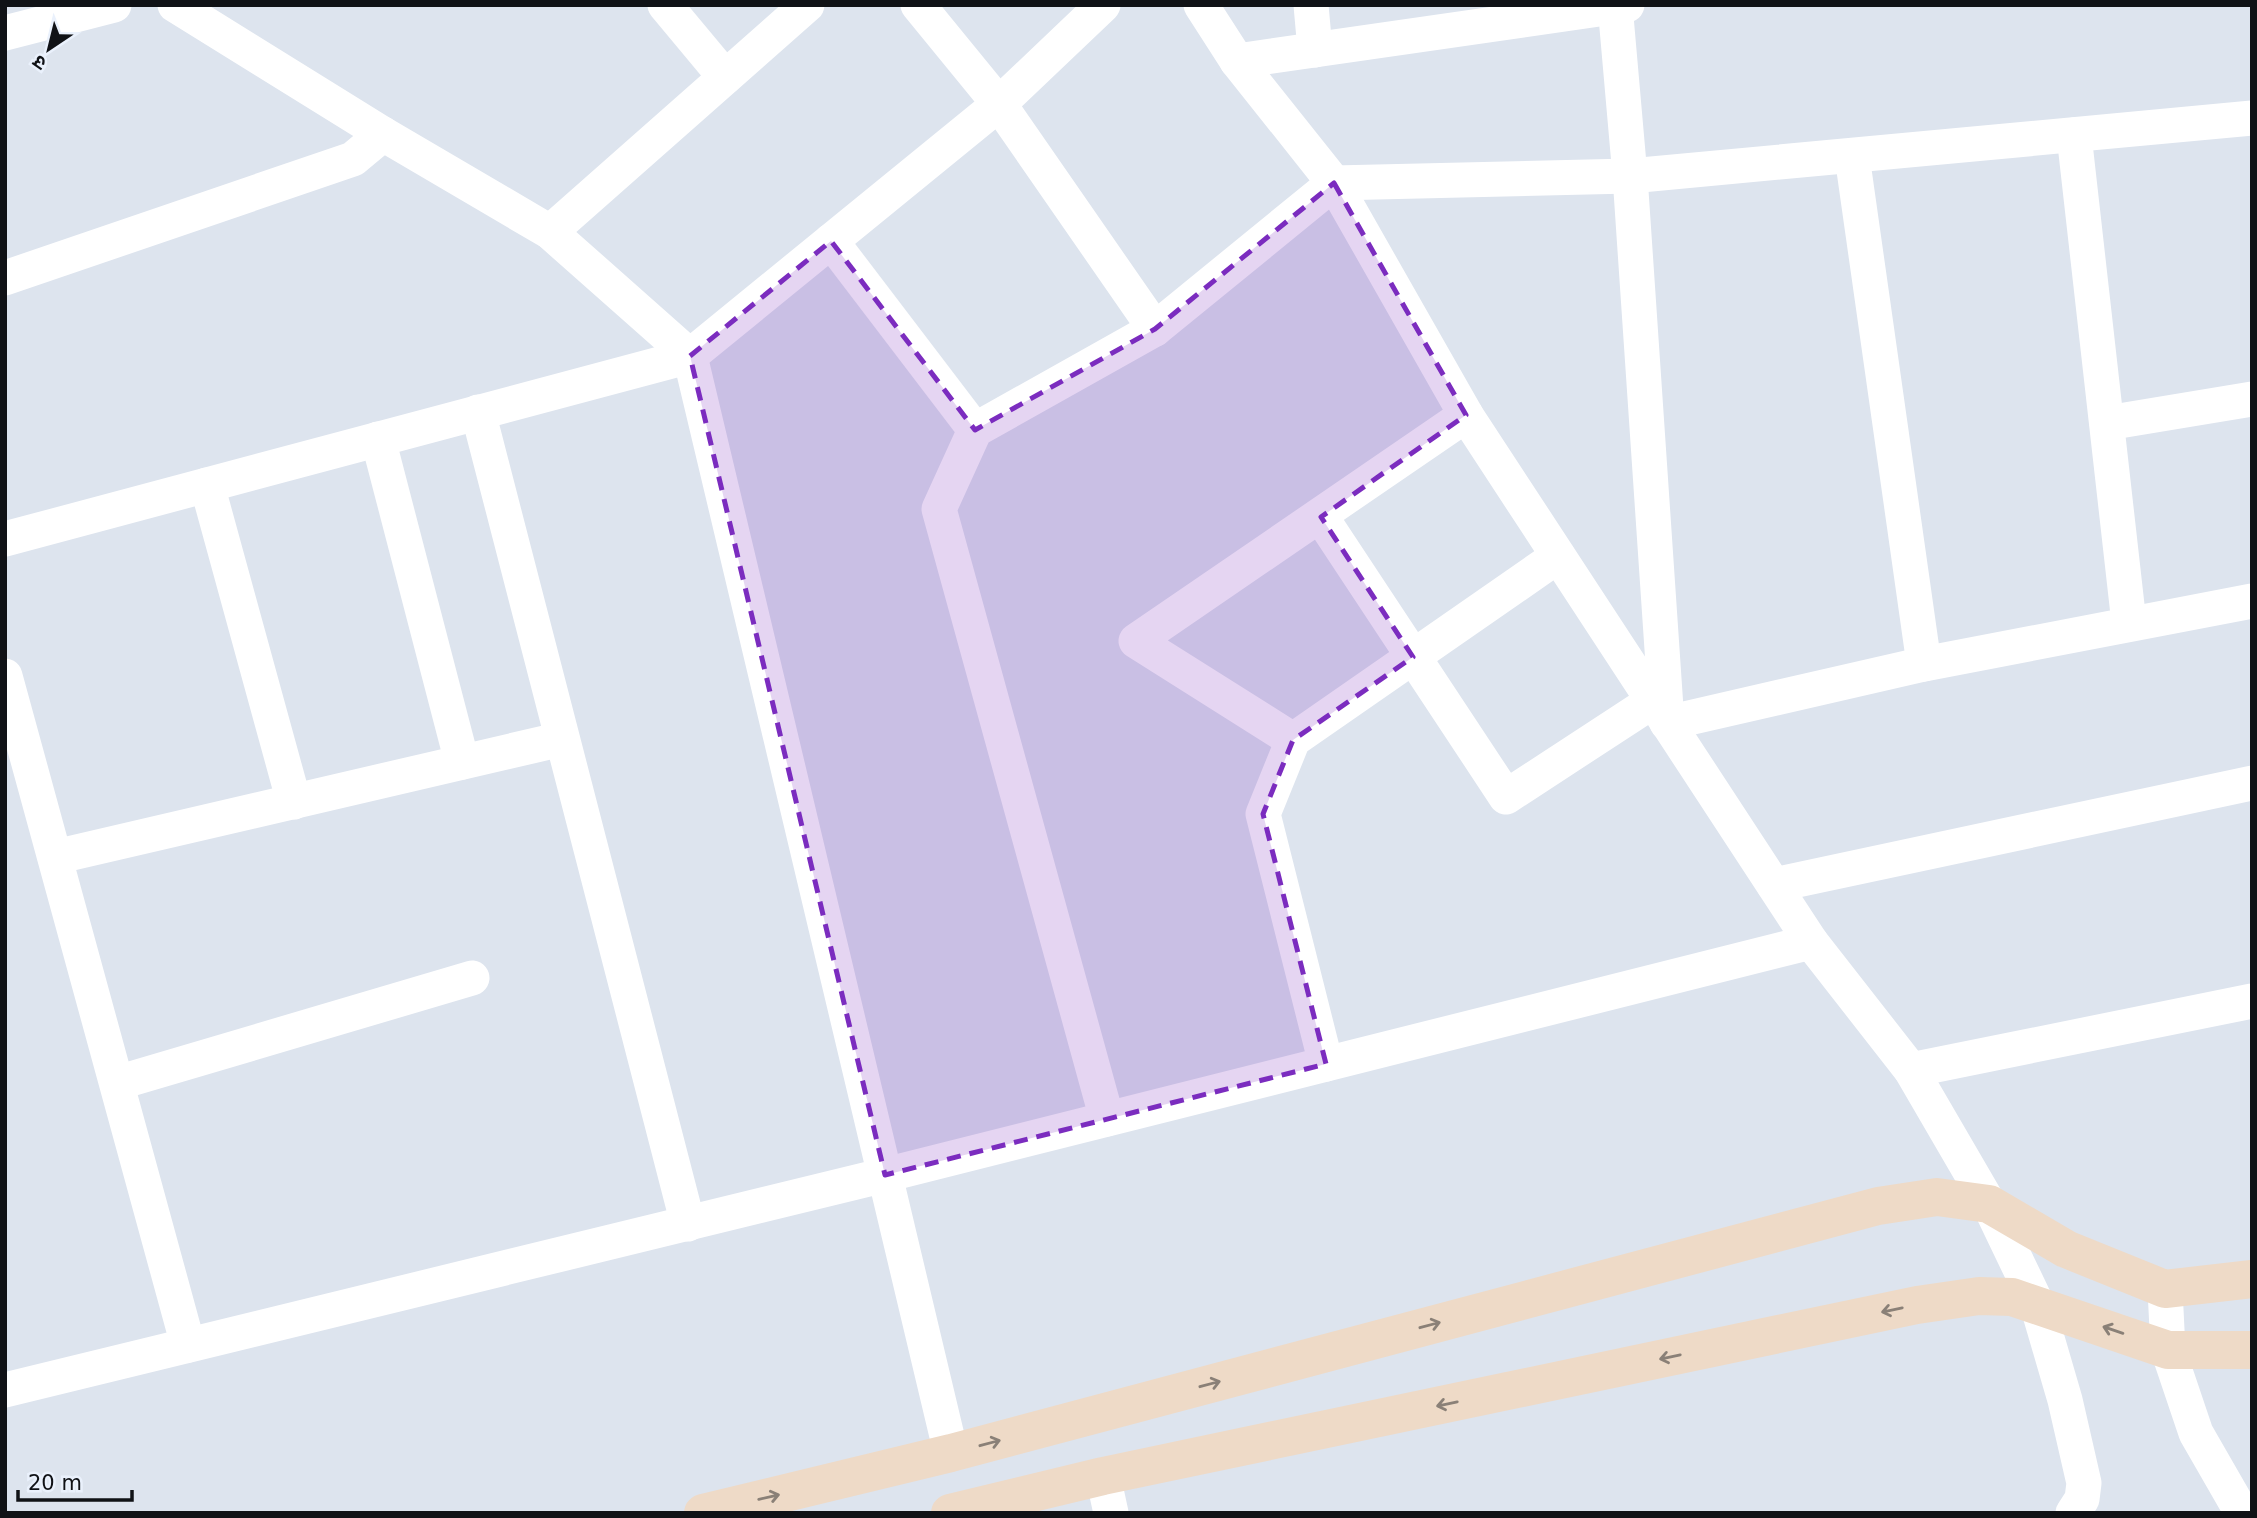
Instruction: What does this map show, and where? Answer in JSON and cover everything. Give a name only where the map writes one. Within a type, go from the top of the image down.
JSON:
[{"type":"street","points":[[5,33],[114,5]]},
{"type":"street","points":[[175,5],[383,134],[550,232],[690,356],[951,1453],[959,1511],[1103,1476],[1917,1305],[1979,1296],[2012,1297],[2037,1304],[2168,1350],[2252,1350]]},
{"type":"street","points":[[665,5],[725,77]]},
{"type":"street","points":[[550,232],[807,5]]},
{"type":"street","points":[[918,5],[999,104],[1155,329]]},
{"type":"street","points":[[5,539],[690,356],[999,104],[1103,5]]},
{"type":"street","points":[[1201,5],[1237,61],[1334,183],[1466,415],[1811,942],[1911,1070],[1990,1204],[2037,1304],[2084,1483],[2082,1499],[2073,1513]]},
{"type":"street","points":[[1311,5],[1315,50]]},
{"type":"street","points":[[1237,61],[1315,50],[1459,17],[1619,6],[1660,712]]},
{"type":"street","points":[[1107,1119],[939,509],[975,430],[1155,329],[1334,183],[1630,176],[2252,118]]},
{"type":"street","points":[[5,278],[353,159],[383,134]]},
{"type":"street","points":[[2074,135],[2129,623]]},
{"type":"street","points":[[1852,156],[1924,664]]},
{"type":"street","points":[[831,241],[975,430]]},
{"type":"street","points":[[2107,423],[2252,399]]},
{"type":"street","points":[[478,412],[688,1223]]},
{"type":"street","points":[[1293,740],[1136,641],[1321,517],[1466,415]]},
{"type":"street","points":[[378,439],[463,762]]},
{"type":"street","points":[[207,485],[294,802]]},
{"type":"street","points":[[1321,517],[1506,797],[1660,712],[2252,601]]},
{"type":"street","points":[[1326,1064],[1263,814],[1293,740],[1558,556]]},
{"type":"street","points":[[5,676],[188,1345]]},
{"type":"street","points":[[55,857],[562,739]]},
{"type":"street","points":[[1774,885],[2252,783]]},
{"type":"street","points":[[5,1390],[885,1175],[1811,942]]},
{"type":"street","points":[[117,1083],[472,978]]},
{"type":"street","points":[[1911,1070],[2252,1001]]},
{"type":"street","points":[[703,1513],[951,1453],[1878,1206],[1937,1197],[1990,1204],[2066,1249],[2165,1289],[2252,1279]]},
{"type":"street","points":[[2165,1289],[2168,1350],[2196,1433],[2242,1513]]},
{"type":"street","points":[[1103,1476],[1111,1513]]},
{"type":"highlighted area","points":[[1334,183],[1466,415],[1321,517],[1413,657],[1293,740],[1263,814],[1326,1064],[885,1175],[690,356],[831,241],[975,430],[1155,329]]}]
